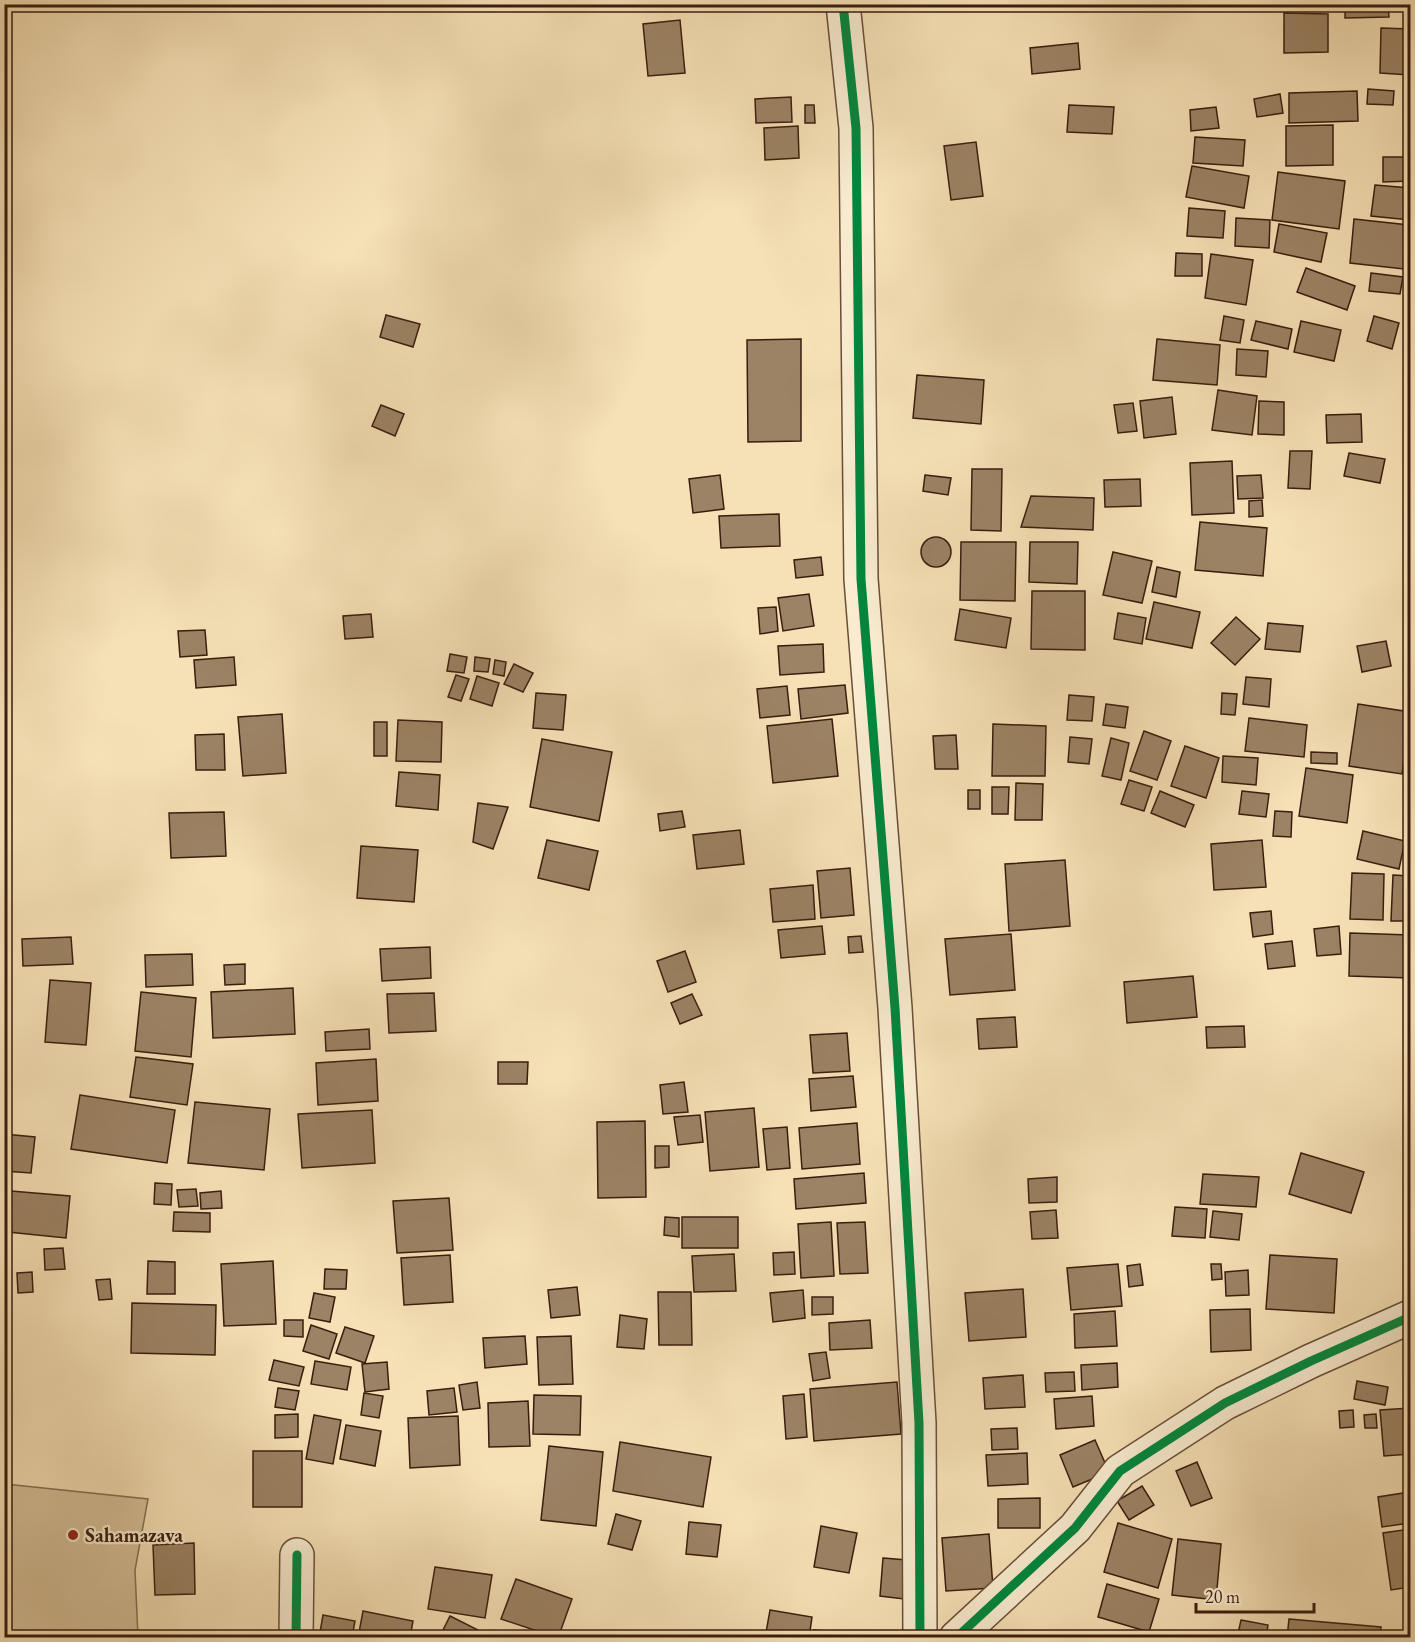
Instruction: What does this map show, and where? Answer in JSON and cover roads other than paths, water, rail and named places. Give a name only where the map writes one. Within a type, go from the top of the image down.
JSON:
[{"type":"street","points":[[843,4],[856,128],[861,579],[895,1008],[919,1423],[920,1638]]},
{"type":"street","points":[[956,1638],[1075,1528],[1120,1471],[1225,1403],[1311,1361],[1410,1317]]},
{"type":"street","points":[[296,1638],[297,1555]]},
{"type":"place","name":"Sahamazava","points":[[73,1535]]}]
